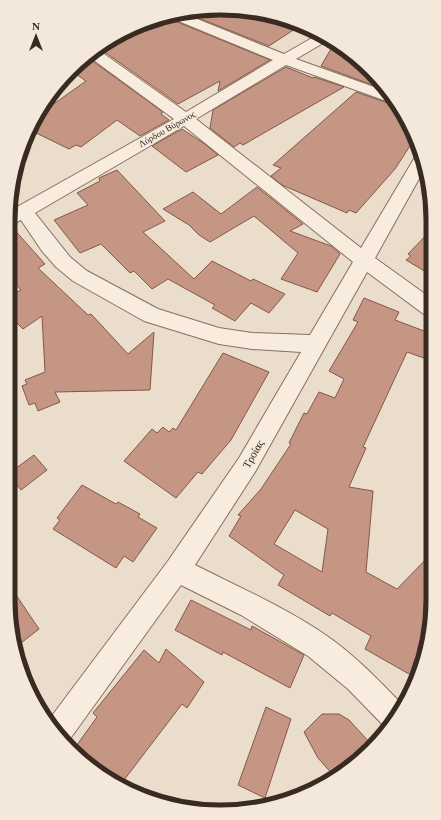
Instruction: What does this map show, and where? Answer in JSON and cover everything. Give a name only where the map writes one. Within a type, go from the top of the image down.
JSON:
[{"type":"street","points":[[184,18],[285,60],[384,96]]},
{"type":"street","name":"Λόρδου Βύρωνος","points":[[16,215],[185,119],[318,40]]},
{"type":"street","points":[[97,56],[185,119],[365,261],[426,306]]},
{"type":"street","name":"Τροίας","points":[[60,728],[177,570],[247,465],[365,261],[404,188],[418,165]]},
{"type":"street","points":[[16,215],[49,246],[63,262],[80,276],[151,315],[219,336],[252,341],[316,344]]},
{"type":"street","points":[[177,570],[250,606],[318,646],[358,679],[391,714]]},
{"type":"building","points":[[207,15],[234,15],[274,22],[295,29],[269,46],[195,17]]},
{"type":"building","points":[[174,20],[270,60],[218,91],[220,81],[178,104],[104,51],[130,36],[154,26]]},
{"type":"building","points":[[332,48],[346,57],[376,86],[321,66]]},
{"type":"building","points":[[91,60],[163,112],[161,114],[169,120],[140,136],[117,120],[81,147],[76,145],[69,149],[35,132],[49,107],[86,81],[76,74]]},
{"type":"building","points":[[286,67],[313,78],[314,77],[344,87],[243,145],[240,143],[234,147],[210,128],[213,110]]},
{"type":"building","points":[[356,92],[389,103],[405,130],[411,144],[395,169],[356,213],[349,210],[347,213],[282,185],[271,176],[281,168],[273,165]]},
{"type":"building","points":[[182,129],[218,155],[186,172],[152,146]]},
{"type":"building","points":[[117,170],[165,221],[143,232],[194,279],[212,261],[251,281],[253,279],[285,294],[269,313],[251,303],[235,321],[212,308],[215,305],[168,279],[152,289],[134,271],[130,273],[101,244],[80,253],[54,220],[88,205],[77,193],[100,181],[99,178]]},
{"type":"building","points":[[257,187],[303,224],[290,231],[331,246],[340,254],[317,292],[281,279],[298,253],[254,216],[210,242],[199,235],[189,225],[163,209],[193,192],[221,214]]},
{"type":"building","points":[[15,230],[45,264],[38,268],[88,315],[91,314],[128,354],[154,332],[150,390],[55,392],[60,402],[38,411],[35,403],[29,405],[22,386],[27,384],[25,380],[45,372],[42,316],[23,329],[15,321],[15,293],[21,290],[15,283]]},
{"type":"building","points":[[426,235],[426,272],[406,260],[411,256],[408,254]]},
{"type":"building","points":[[364,298],[399,312],[395,320],[426,332],[426,359],[407,352],[363,447],[366,448],[349,487],[373,491],[366,572],[397,589],[426,559],[426,613],[419,653],[411,675],[365,649],[371,636],[332,613],[330,616],[278,585],[284,575],[229,536],[241,516],[238,515],[261,489],[291,444],[289,443],[304,413],[307,414],[319,392],[335,398],[344,379],[329,371],[358,322],[353,320]],"holes":[[[295,510],[328,529],[322,572],[274,544]]]},
{"type":"building","points":[[223,353],[269,372],[231,440],[202,474],[198,472],[176,498],[124,461],[152,429],[157,433],[163,427],[169,432],[173,428],[176,430]]},
{"type":"building","points":[[34,455],[47,470],[21,490],[15,483],[15,469]]},
{"type":"building","points":[[82,485],[116,504],[118,502],[140,514],[138,517],[157,528],[133,562],[124,556],[116,568],[53,529],[60,520],[57,518]]},
{"type":"building","points":[[15,593],[39,629],[20,644],[15,613]]},
{"type":"building","points":[[191,600],[251,630],[252,626],[304,655],[290,688],[223,652],[222,655],[175,630]]},
{"type":"building","points":[[166,649],[204,682],[187,708],[182,704],[124,780],[95,763],[76,746],[97,717],[93,713],[144,650],[159,663]]},
{"type":"building","points":[[266,707],[291,719],[265,798],[238,785]]},
{"type":"building","points":[[322,714],[339,714],[349,720],[369,742],[346,763],[331,772],[318,758],[304,732]]}]
